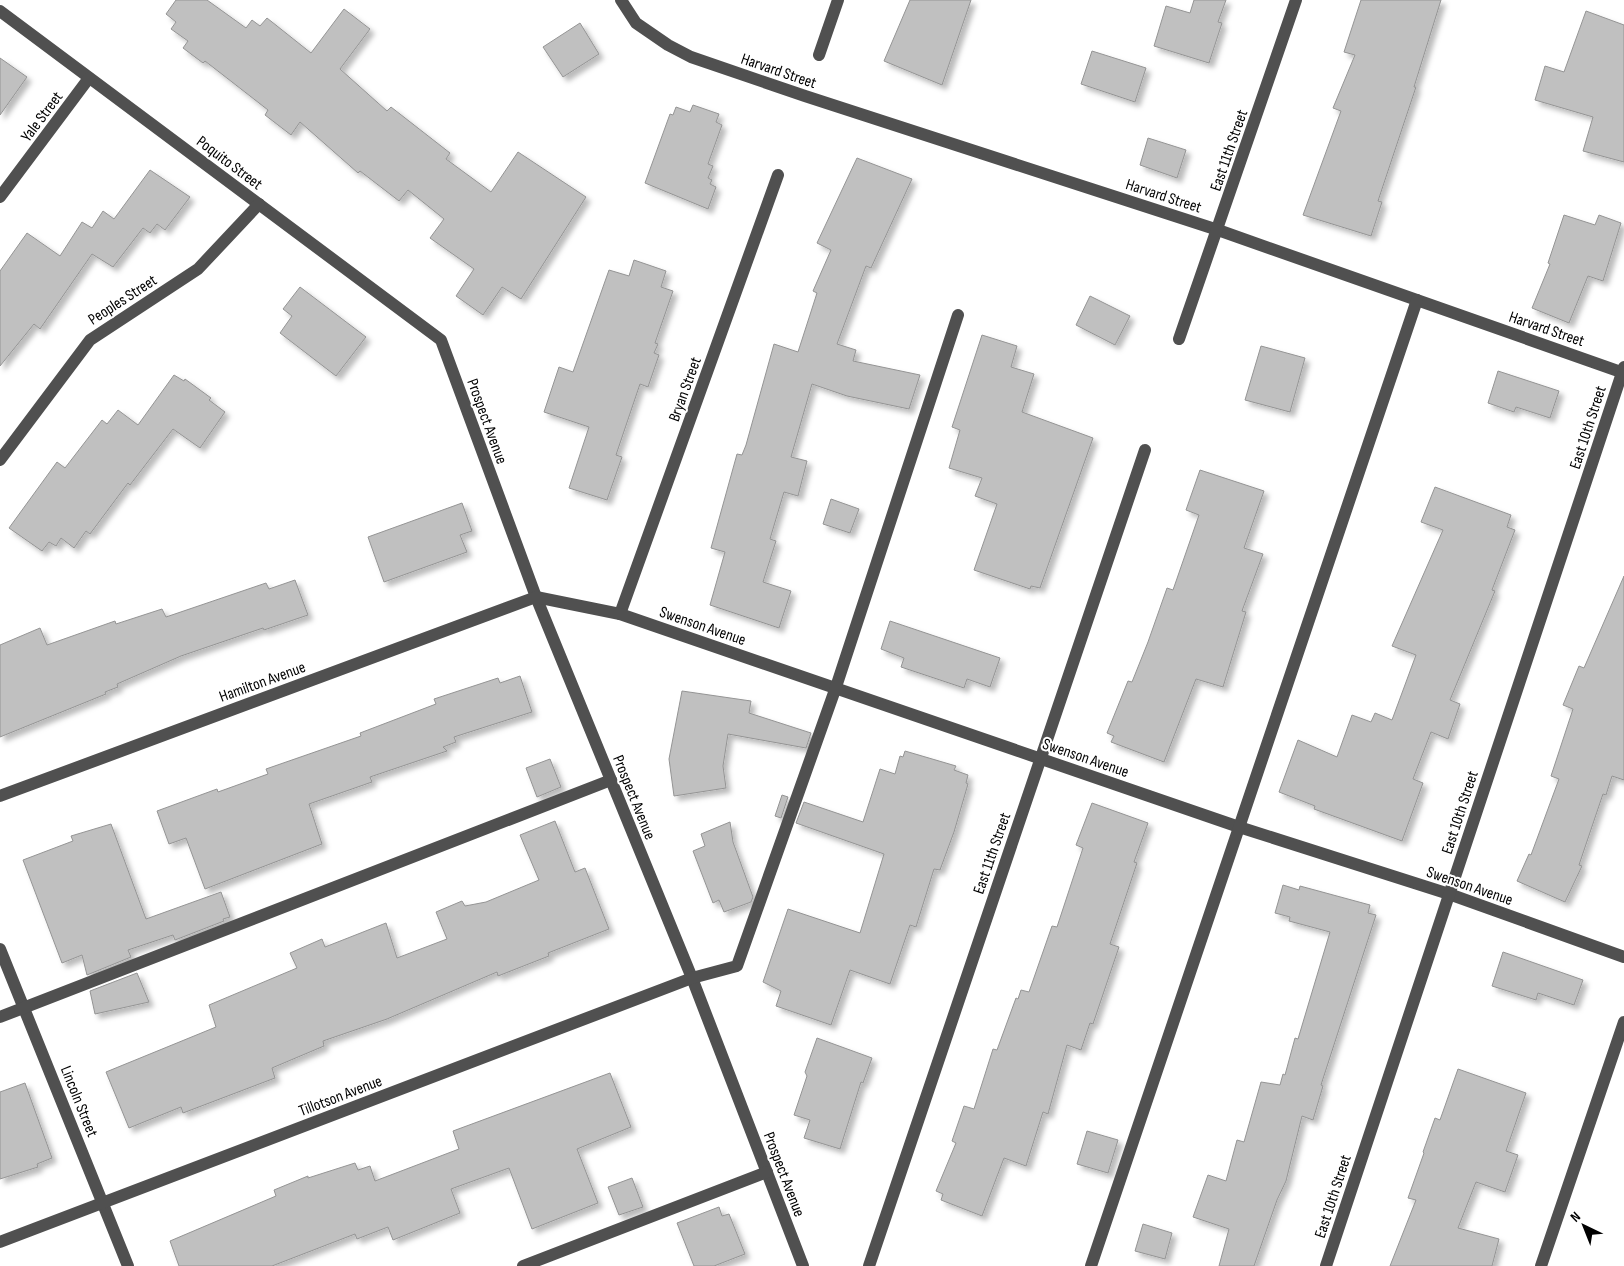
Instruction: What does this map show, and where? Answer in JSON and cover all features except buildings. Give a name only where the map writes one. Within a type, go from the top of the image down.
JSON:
[{"type":"street","name":"Harvard Street","points":[[621,0],[636,23],[668,46],[691,57],[1218,230],[1623,371]]},
{"type":"street","points":[[819,55],[838,0]]},
{"type":"street","name":"East 11th Street","points":[[1180,339],[1296,0]]},
{"type":"street","name":"Poquito Street","points":[[0,11],[441,340]]},
{"type":"street","name":"Yale Street","points":[[0,197],[89,78]]},
{"type":"street","name":"Bryan Street","points":[[620,614],[778,175]]},
{"type":"street","name":"Peoples Street","points":[[0,460],[90,340],[198,270],[259,204]]},
{"type":"street","points":[[1091,1266],[1417,300]]},
{"type":"street","points":[[836,687],[958,315]]},
{"type":"street","name":"Prospect Avenue","points":[[441,340],[536,597],[692,978],[803,1266]]},
{"type":"street","name":"East 10th Street","points":[[1326,1266],[1623,371]]},
{"type":"street","name":"East 11th Street","points":[[869,1266],[1144,450]]},
{"type":"street","name":"Swenson Avenue","points":[[536,597],[620,614],[836,687],[1039,759],[1449,894],[1624,957]]},
{"type":"street","name":"Hamilton Avenue","points":[[0,796],[536,597]]},
{"type":"street","name":"Tillotson Avenue","points":[[0,1242],[692,978],[737,966],[836,687]]},
{"type":"street","points":[[0,1017],[611,780]]},
{"type":"street","name":"Lincoln Street","points":[[0,949],[104,1202],[128,1266]]},
{"type":"street","points":[[1541,1266],[1624,1022]]},
{"type":"street","points":[[523,1266],[767,1172]]}]
